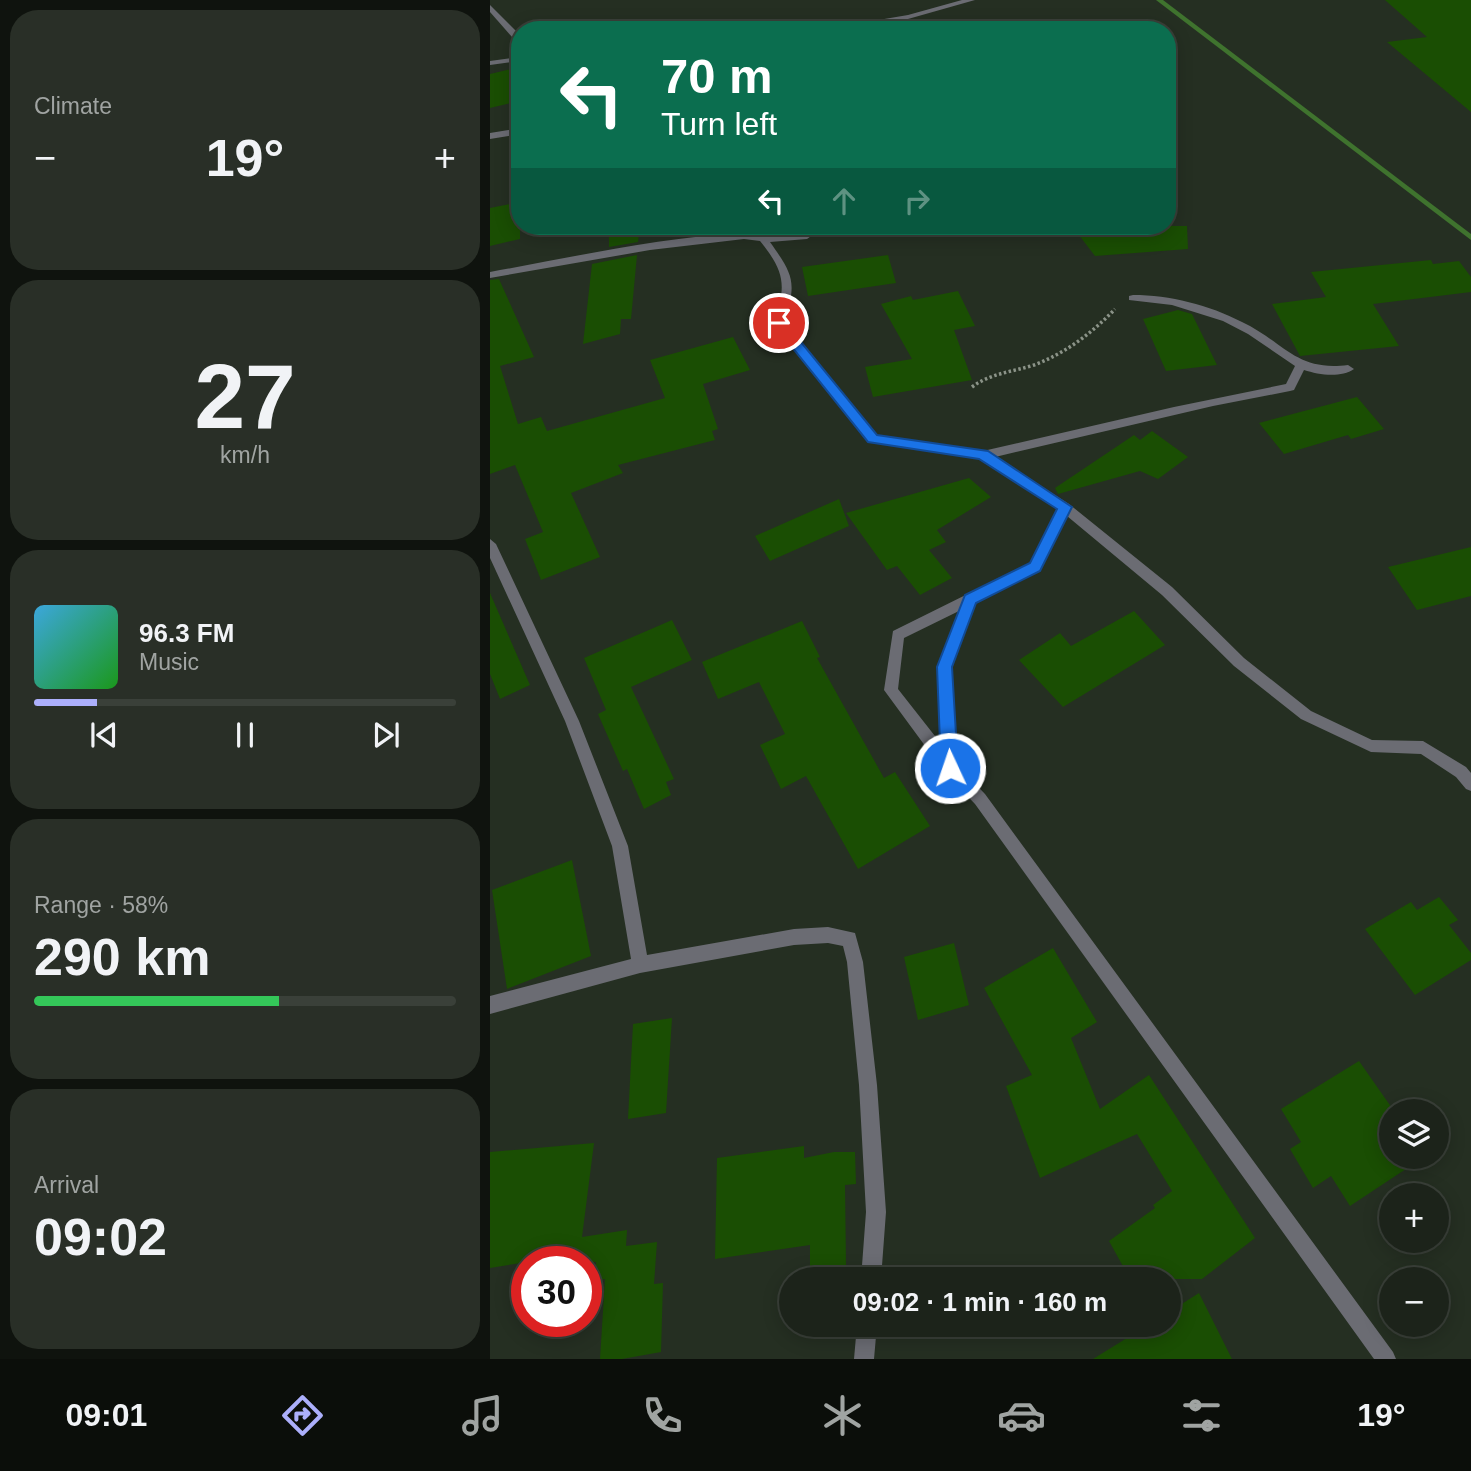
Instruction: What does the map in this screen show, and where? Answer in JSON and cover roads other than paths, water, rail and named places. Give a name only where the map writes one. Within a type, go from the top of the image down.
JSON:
[{"type":"street","points":[[882,21],[908,17],[971,0]]},
{"type":"street","points":[[490,8],[511,31]]},
{"type":"street","points":[[490,63],[511,60]]},
{"type":"street","points":[[490,136],[511,132]]},
{"type":"street","points":[[490,275],[650,247],[744,236],[763,239],[807,235]]},
{"type":"street","points":[[763,239],[785,268],[789,280],[790,286],[779,323],[873,439],[983,455],[1069,437],[1205,402],[1290,387],[1301,366]]},
{"type":"street","points":[[1133,298],[1153,297],[1238,324],[1301,366],[1329,374],[1348,369]]},
{"type":"street","points":[[983,455],[1065,507],[1167,591],[1239,662],[1306,715],[1371,746],[1423,748],[1461,772],[1471,784]]},
{"type":"street","points":[[1065,507],[1035,567],[898,635],[891,691],[950,768],[980,799],[1386,1359]]},
{"type":"street","points":[[490,544],[572,721],[620,846],[639,965]]},
{"type":"street","points":[[950,768],[944,667],[970,599]]},
{"type":"street","points":[[490,1005],[639,965],[794,937],[828,935],[849,939],[855,962],[868,1084],[876,1212],[872,1267]]},
{"type":"street","points":[[864,1359],[866,1337]]},
{"type":"waterway","points":[[1159,0],[1471,238]]}]
